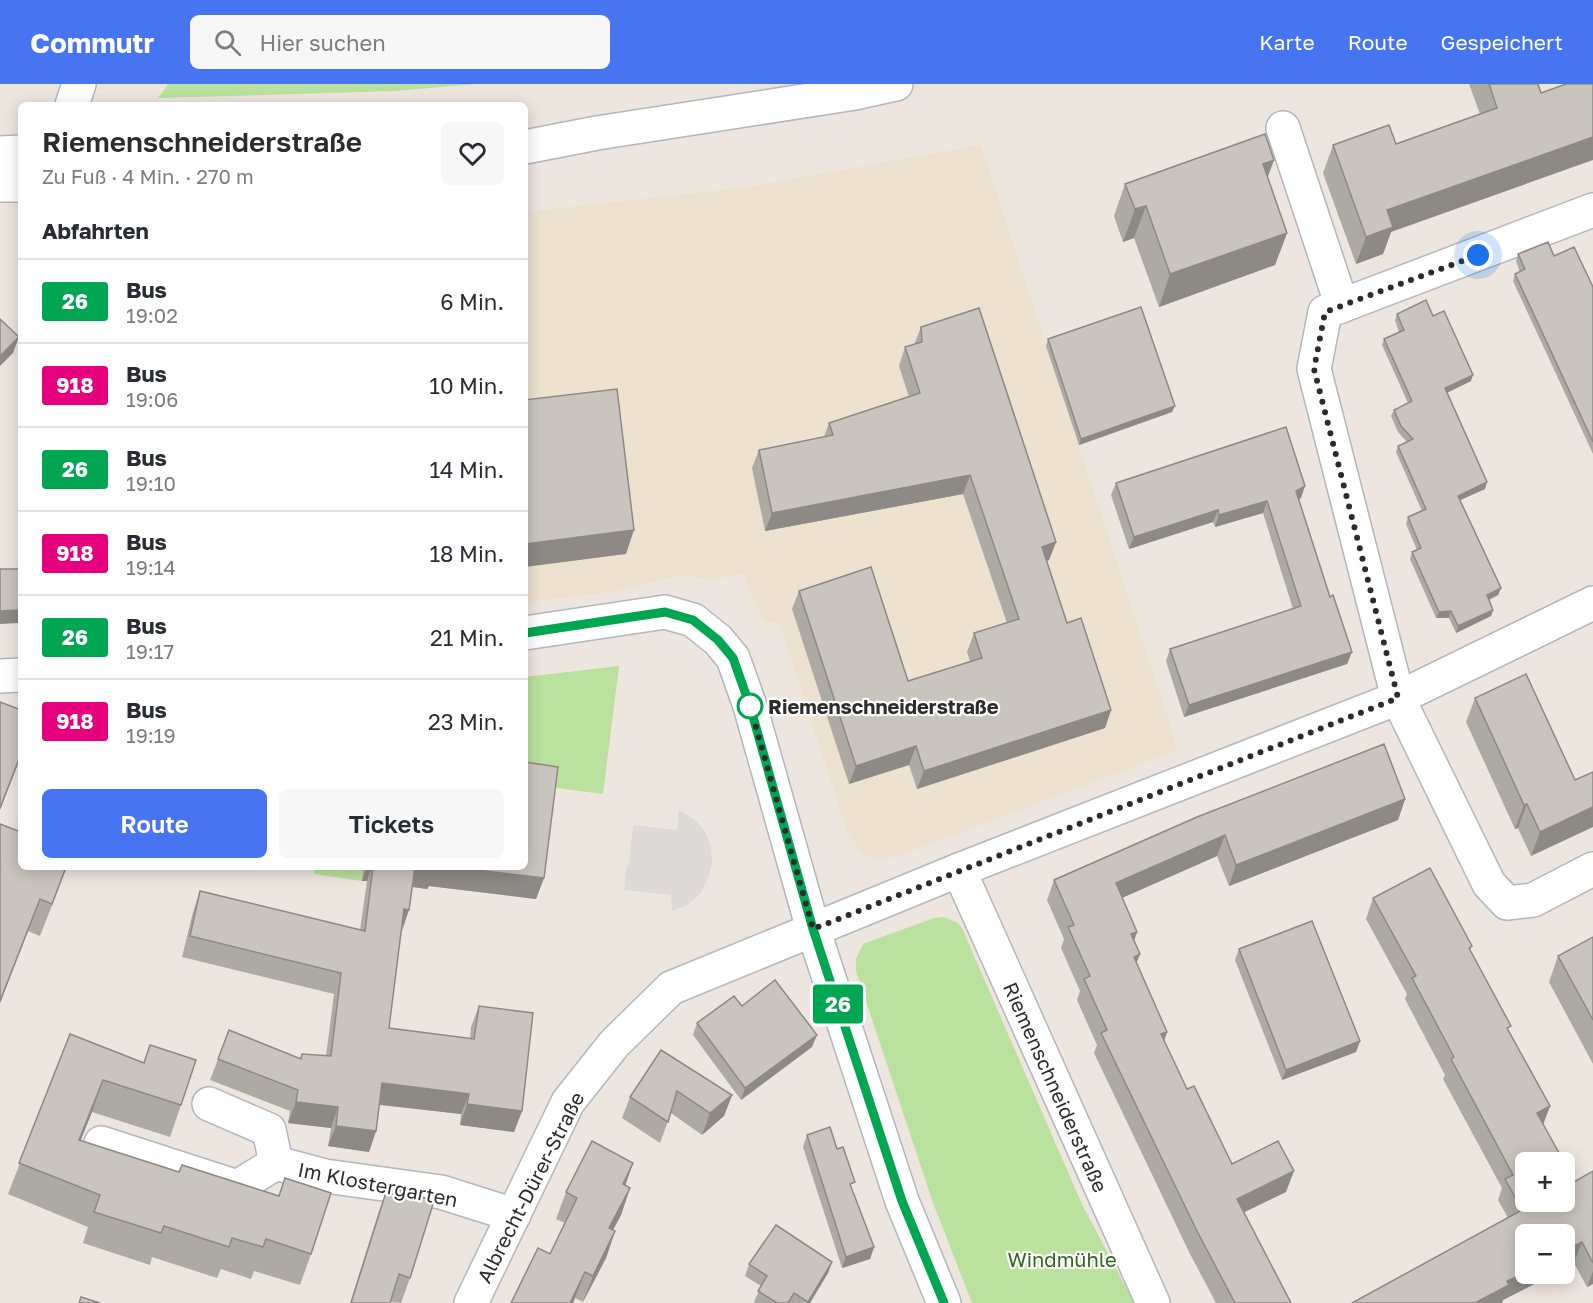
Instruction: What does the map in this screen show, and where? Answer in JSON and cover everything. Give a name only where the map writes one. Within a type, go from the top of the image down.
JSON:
[{"type":"street","points":[[73,102],[79,84]]},
{"type":"street","points":[[528,146],[597,133],[855,93],[897,84]]},
{"type":"street","points":[[1283,128],[1342,306]]},
{"type":"street","points":[[528,132],[597,133]]},
{"type":"street","points":[[0,153],[18,152]]},
{"type":"street","points":[[0,185],[18,185]]},
{"type":"street","points":[[1593,210],[1325,312],[1314,369],[1398,698],[1489,884],[1508,903],[1533,900],[1593,869]]},
{"type":"street","name":"Albrecht-Dürer-Straße","points":[[471,1303],[568,1102],[614,1044],[671,988],[959,870],[1398,698],[1593,603]]},
{"type":"street","points":[[528,633],[665,612],[693,620],[718,640],[733,658],[750,706],[813,929],[902,1201],[944,1303]]},
{"type":"street","points":[[0,676],[18,675]]},
{"type":"street","name":"Riemenschneiderstraße","points":[[959,870],[1153,1303]]},
{"type":"street","name":"Im Klostergarten","points":[[209,1104],[269,1130],[276,1163]]},
{"type":"street","name":"Im Klostergarten","points":[[100,1143],[237,1186],[276,1163],[325,1176],[441,1192],[514,1215]]},
{"type":"shaded area","points":[[981,145],[1178,750],[901,855],[881,860],[860,852],[847,830],[779,623],[763,621],[743,573],[711,580],[679,575],[619,591],[528,602],[528,212],[741,188]]},
{"type":"shaded area","points":[[679,810],[694,819],[705,831],[711,847],[712,864],[708,879],[700,894],[687,905],[672,911],[671,895],[624,890],[633,825],[677,830]]},
{"type":"green space","points":[[168,84],[475,84],[397,91],[158,98]]},
{"type":"green space","points":[[619,666],[603,794],[528,784],[528,677]]},
{"type":"green space","points":[[315,870],[363,870],[362,881],[314,874]]},
{"type":"green space","name":"Windmühle","points":[[943,917],[957,922],[962,928],[1081,1202],[1134,1303],[972,1303],[933,1203],[856,971],[856,959],[863,944],[934,918]]},
{"type":"building","points":[[1489,84],[1538,84],[1541,93],[1566,84],[1593,84],[1593,137],[1387,210],[1393,227],[1366,237],[1333,145],[1389,125],[1396,144],[1497,108]]},
{"type":"building","points":[[1265,134],[1274,160],[1263,164],[1287,233],[1170,274],[1146,206],[1135,209],[1125,184]]},
{"type":"building","points":[[1548,242],[1554,256],[1574,247],[1593,287],[1593,442],[1515,274],[1525,269],[1518,254]]},
{"type":"building","points":[[1426,300],[1433,316],[1444,311],[1473,375],[1445,388],[1487,482],[1458,496],[1501,588],[1487,595],[1493,610],[1458,626],[1451,611],[1439,612],[1412,552],[1421,548],[1408,517],[1426,509],[1398,446],[1413,439],[1401,426],[1394,410],[1412,401],[1384,339],[1404,330],[1397,314]]},
{"type":"building","points":[[1141,307],[1175,406],[1081,439],[1048,339]]},
{"type":"building","points":[[979,308],[1056,542],[1042,547],[1067,623],[1081,618],[1111,710],[924,771],[916,746],[856,766],[799,591],[871,567],[908,681],[982,658],[974,633],[1019,619],[970,475],[772,513],[759,450],[833,435],[829,423],[920,393],[905,347],[922,342],[921,327]]},
{"type":"building","points":[[0,319],[18,338],[0,356]]},
{"type":"building","points":[[617,389],[634,530],[528,544],[528,400]]},
{"type":"building","points":[[1286,427],[1305,486],[1296,491],[1330,597],[1333,595],[1352,652],[1189,705],[1170,649],[1301,606],[1267,501],[1219,515],[1218,510],[1134,537],[1116,483]]},
{"type":"building","points":[[0,569],[18,569],[18,610],[0,611]]},
{"type":"building","points":[[1526,674],[1575,780],[1593,772],[1593,807],[1540,832],[1527,804],[1524,805],[1475,698]]},
{"type":"building","points":[[0,702],[18,709],[18,762],[0,808]]},
{"type":"building","points":[[1384,744],[1405,799],[1236,865],[1225,835],[1116,883],[1137,932],[1131,934],[1140,954],[1134,957],[1167,1032],[1161,1034],[1187,1089],[1194,1086],[1232,1164],[1278,1141],[1294,1171],[1237,1199],[1291,1303],[1235,1303],[1197,1231],[1101,1033],[1107,1030],[1084,979],[1090,976],[1068,927],[1074,925],[1054,880],[1197,817]]},
{"type":"building","points":[[528,762],[558,767],[544,878],[478,870],[528,870]]},
{"type":"building","points":[[0,824],[18,831],[18,870],[65,870],[52,904],[40,899],[0,1001]]},
{"type":"building","points":[[1430,868],[1511,1026],[1507,1028],[1550,1106],[1537,1113],[1558,1152],[1515,1152],[1515,1197],[1505,1179],[1513,1175],[1451,1059],[1454,1057],[1412,978],[1416,976],[1373,898]]},
{"type":"building","points":[[373,870],[415,870],[409,910],[404,909],[389,1028],[474,1039],[479,1006],[533,1013],[522,1111],[467,1104],[469,1094],[382,1083],[376,1131],[336,1126],[338,1107],[296,1102],[298,1090],[218,1059],[229,1030],[301,1059],[302,1054],[331,1056],[341,973],[190,936],[200,891],[365,931]]},
{"type":"building","points":[[1312,921],[1360,1041],[1286,1070],[1239,949]]},
{"type":"building","points":[[1593,937],[1593,1020],[1558,956]]},
{"type":"building","points":[[775,980],[817,1035],[745,1088],[697,1023],[734,996],[742,1006]]},
{"type":"building","points":[[70,1034],[144,1063],[150,1045],[196,1060],[181,1105],[103,1080],[79,1140],[179,1172],[182,1165],[279,1196],[285,1178],[331,1193],[311,1254],[266,1239],[263,1247],[232,1238],[229,1247],[164,1226],[161,1233],[94,1212],[100,1195],[19,1163]]},
{"type":"building","points":[[661,1050],[732,1095],[710,1113],[677,1091],[668,1122],[630,1097]]},
{"type":"building","points":[[830,1127],[837,1149],[843,1147],[855,1182],[850,1184],[874,1247],[846,1257],[807,1135]]},
{"type":"building","points":[[592,1141],[633,1163],[623,1184],[630,1188],[609,1228],[615,1231],[593,1276],[585,1272],[570,1303],[511,1303],[538,1248],[550,1254],[577,1198],[566,1192]]},
{"type":"building","points":[[1593,1171],[1593,1263],[1582,1242],[1575,1246],[1575,1224],[1515,1224],[1515,1277],[1507,1281],[1509,1285],[1475,1303],[1352,1303],[1518,1212],[1575,1212],[1575,1181]]},
{"type":"building","points":[[388,1186],[434,1201],[410,1278],[399,1274],[390,1303],[351,1303]]},
{"type":"building","points":[[776,1225],[832,1262],[808,1302],[794,1293],[788,1303],[777,1303],[758,1291],[767,1276],[749,1264]]},
{"type":"building","points":[[81,1297],[100,1303],[79,1303]]},
{"type":"bus line","name":"26","points":[[528,633],[665,612],[693,620],[718,640],[733,658],[750,706],[813,929],[902,1201],[944,1303]]},
{"type":"place","name":"Riemenschneiderstraße","points":[[750,706]]},
{"type":"route","points":[[750,706],[813,929],[1398,698],[1314,369],[1325,312],[1478,255]]}]
